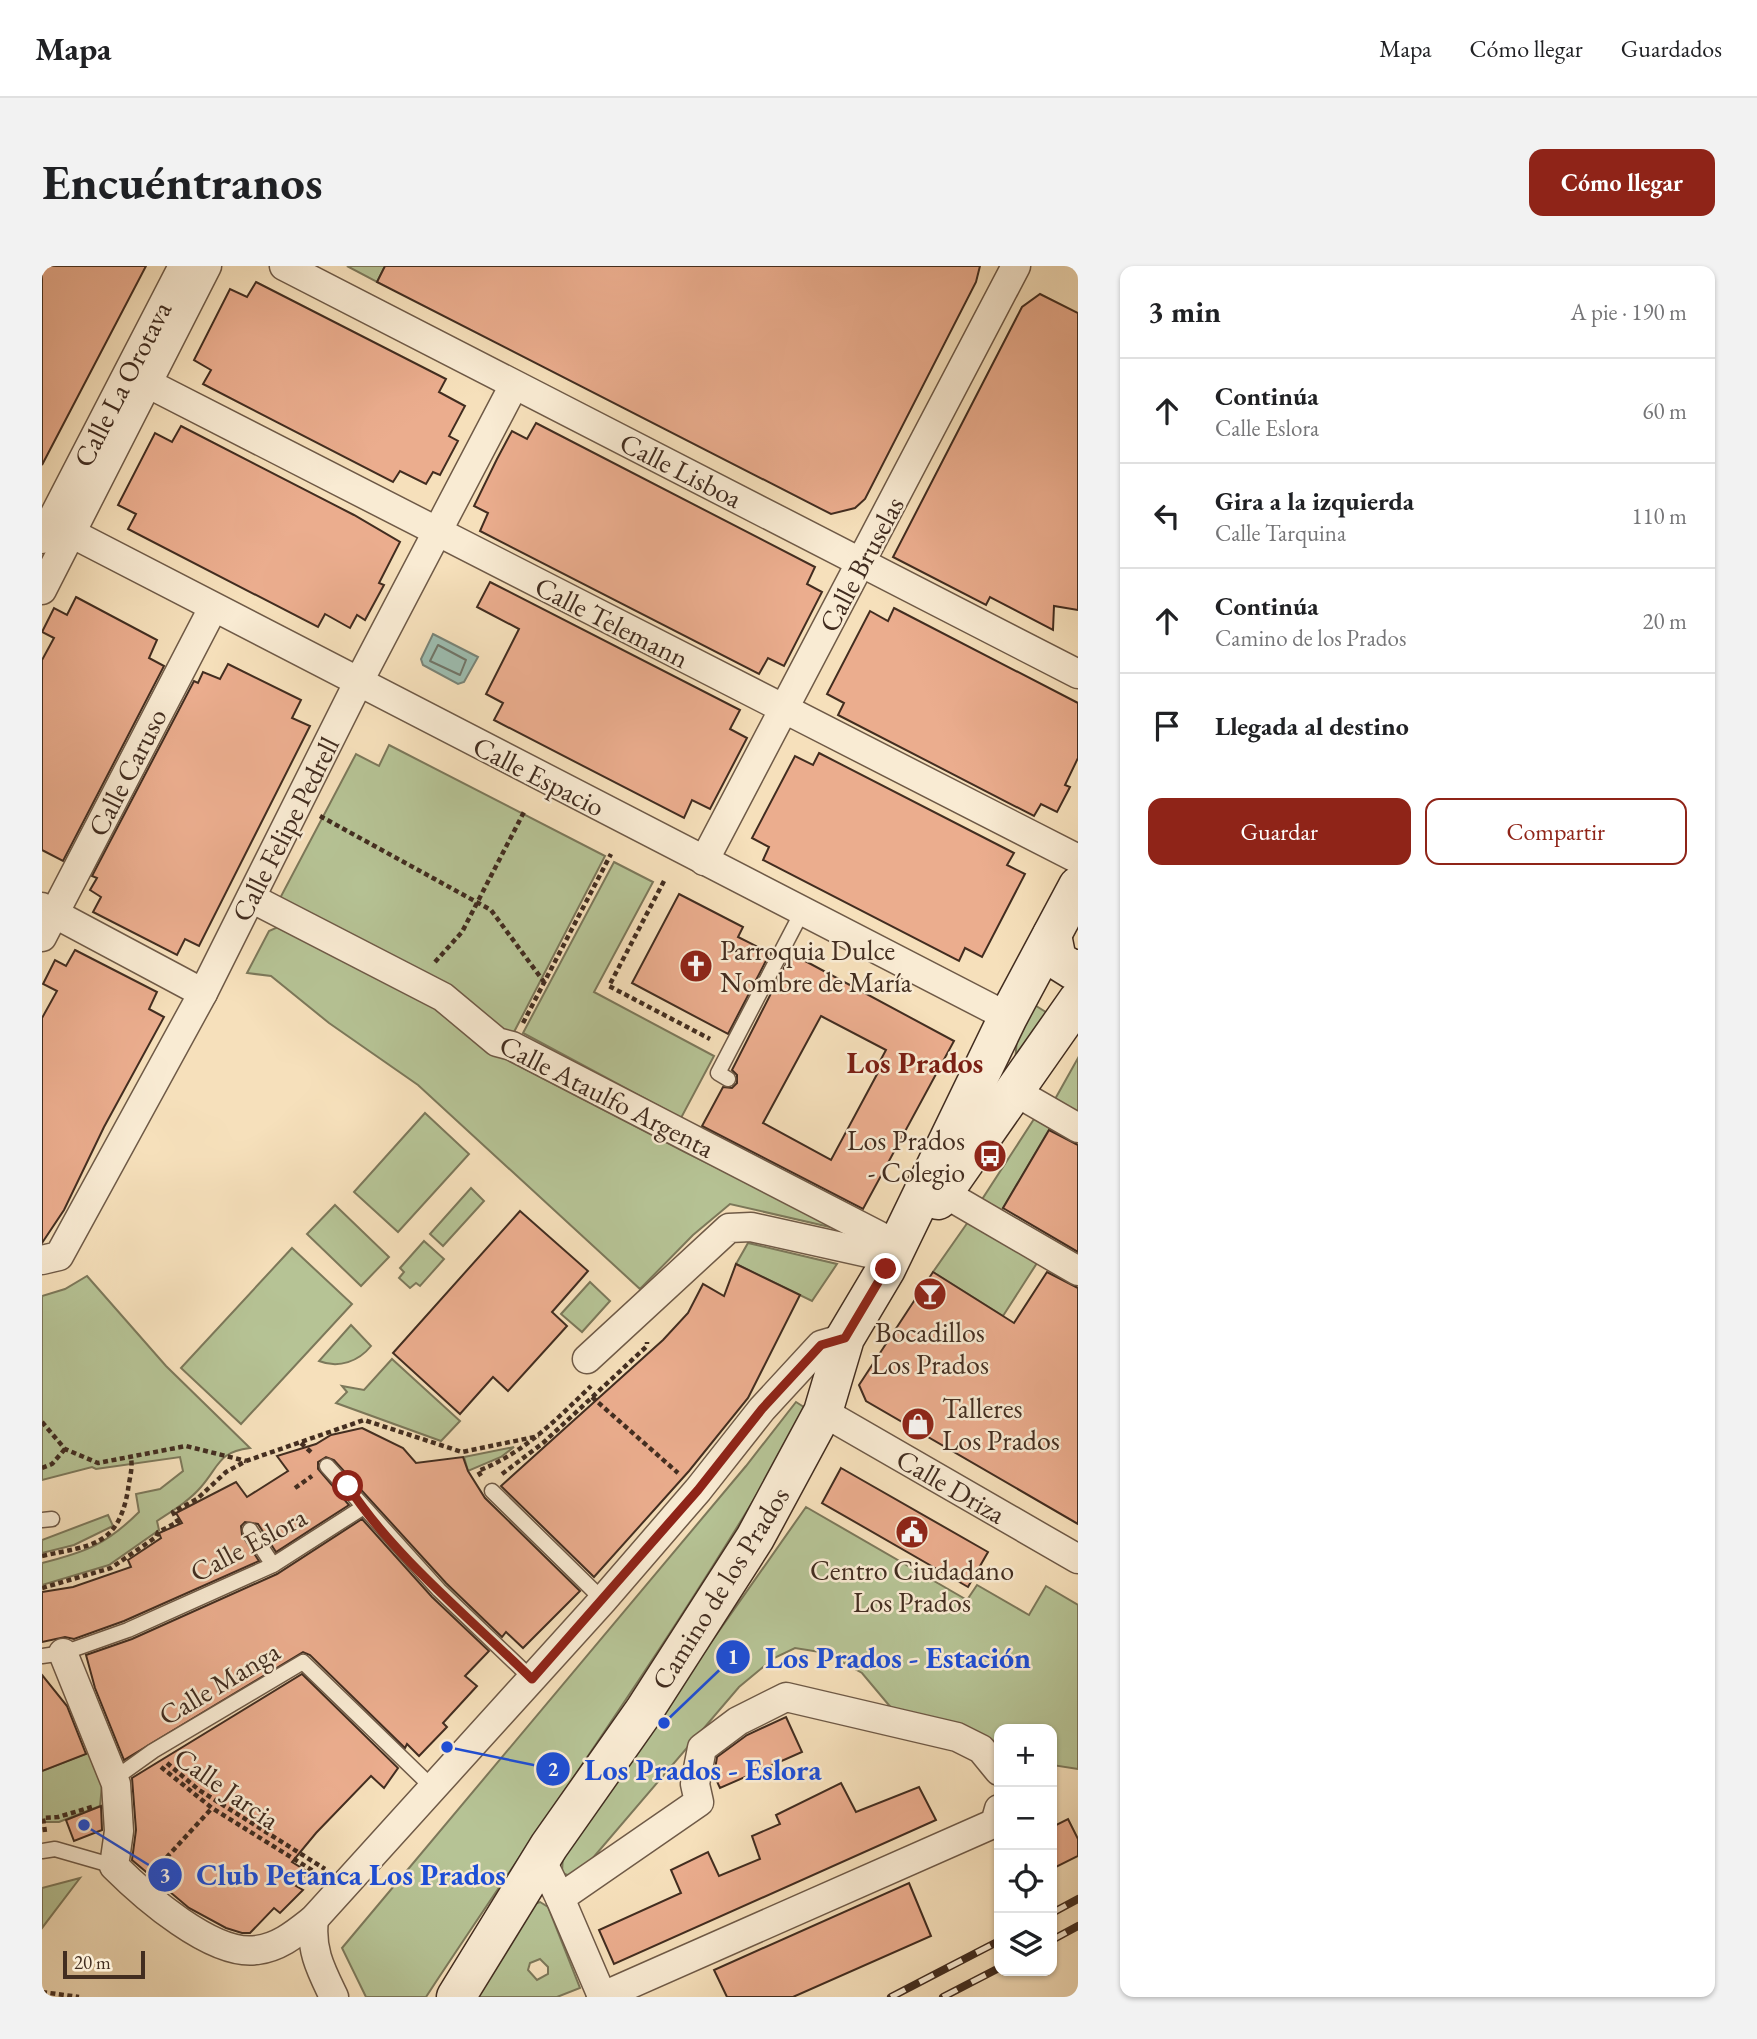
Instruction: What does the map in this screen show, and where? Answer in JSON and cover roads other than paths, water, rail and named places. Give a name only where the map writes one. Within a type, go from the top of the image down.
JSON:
[{"type":"main road","name":"Camino de los Prados","points":[[456,1997],[541,1859],[644,1711],[755,1538],[823,1412],[845,1338],[891,1257],[1008,1017],[1078,886]]},
{"type":"main road","points":[[1052,935],[1057,960],[1073,970],[1078,969]]},
{"type":"main road","name":"Camino de los Prados","points":[[891,1257],[944,1193],[1078,1000]]},
{"type":"street","name":"Calle La Orotava","points":[[52,524],[183,266]]},
{"type":"street","points":[[42,590],[52,524],[147,383],[207,266]]},
{"type":"street","name":"Calle Lisboa","points":[[284,266],[1078,674]]},
{"type":"street","name":"Calle Bruselas","points":[[704,861],[1016,266]]},
{"type":"street","name":"Calle Telemann","points":[[147,383],[1078,859]]},
{"type":"street","name":"Calle Felipe Pedrell","points":[[42,1260],[59,1256],[203,993],[358,683],[514,385]]},
{"type":"street","name":"Calle Espacio","points":[[52,524],[1008,1017]]},
{"type":"street","name":"Calle Caruso","points":[[46,919],[213,608]]},
{"type":"street","name":"Calle Ataulfo Argenta","points":[[251,898],[443,997],[498,1042],[512,1046],[891,1257]]},
{"type":"street","points":[[46,919],[203,993]]},
{"type":"street","points":[[1014,1091],[1078,1128]]},
{"type":"street","points":[[944,1193],[1078,1271]]},
{"type":"street","points":[[587,1359],[729,1228],[751,1227],[891,1257]]},
{"type":"street","points":[[48,1657],[114,1779],[119,1831],[114,1866],[137,1889],[198,1933],[229,1948],[256,1951],[287,1940],[314,1919],[434,1789],[603,1600],[698,1490],[762,1409],[821,1345],[845,1338]]},
{"type":"street","name":"Calle Driza","points":[[823,1412],[1078,1559]]},
{"type":"street","points":[[561,1898],[699,1802],[695,1784],[702,1748],[738,1721],[786,1698],[957,1737],[981,1749],[994,1765]]},
{"type":"street","points":[[541,1859],[561,1898],[602,1997],[994,1817]]},
{"type":"street","points":[[314,1919],[311,1940],[317,1963],[334,1997]]},
{"type":"lane","points":[[728,1079],[718,1073],[802,912]]},
{"type":"lane","points":[[327,1466],[348,1486],[362,1508],[439,1590],[532,1679]]},
{"type":"lane","points":[[492,1492],[603,1600]]},
{"type":"lane","name":"Calle Eslora","points":[[48,1657],[128,1630],[273,1565],[362,1508]]},
{"type":"lane","points":[[250,1530],[273,1565]]},
{"type":"lane","name":"Calle Manga","points":[[114,1779],[150,1754],[303,1662],[434,1789]]},
{"type":"lane","points":[[45,1850],[55,1849],[114,1866]]},
{"type":"water","points":[[433,634],[478,657],[464,682],[458,684],[423,665],[421,659]]},
{"type":"railway","points":[[1057,1910],[1078,1899]]},
{"type":"railway","points":[[1057,1937],[1078,1926]]},
{"type":"railway","points":[[891,1997],[994,1944]]},
{"type":"railway","points":[[943,1997],[994,1971]]},
{"type":"place","name":"Parroquia Dulce Nombre de María","points":[[696,966]]},
{"type":"place","name":"Los Prados - Colegio","points":[[990,1156]]},
{"type":"place","name":"Bocadillos Los Prados","points":[[930,1294]]},
{"type":"place","name":"Talleres Los Prados","points":[[918,1424]]},
{"type":"place","name":"Centro Ciudadano Los Prados","points":[[912,1532]]},
{"type":"place","name":"Los Prados - Estación","points":[[664,1723]]},
{"type":"place","name":"Los Prados - Eslora","points":[[447,1747]]},
{"type":"place","name":"Club Petanca Los Prados","points":[[84,1825]]},
{"type":"district","name":"Los Prados","points":[[915,1062]]}]
